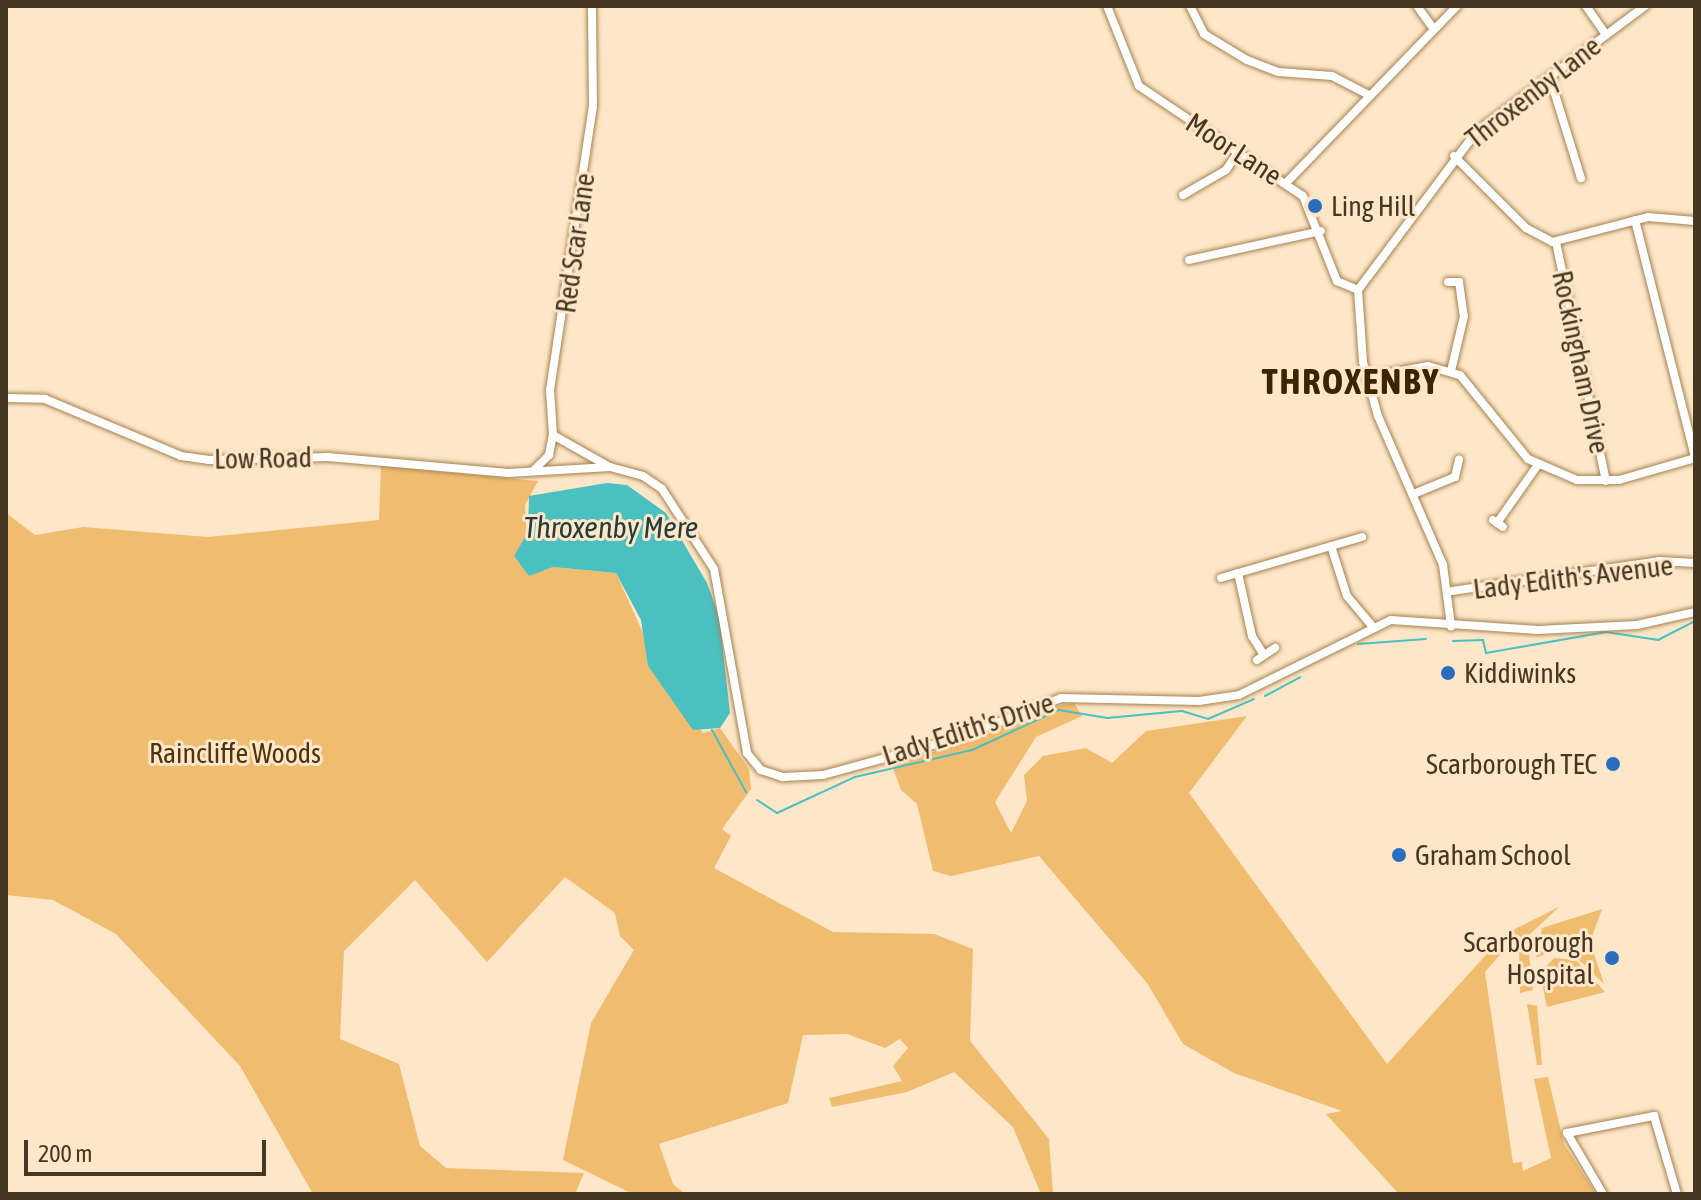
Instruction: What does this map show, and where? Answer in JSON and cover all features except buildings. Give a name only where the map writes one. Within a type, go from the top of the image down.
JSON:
[{"type":"street","name":"Red Scar Lane","points":[[553,435],[550,390],[593,107],[592,6]]},
{"type":"street","name":"Moor Lane","points":[[1107,6],[1139,86],[1286,183],[1312,208],[1337,281],[1358,290]]},
{"type":"street","points":[[1190,6],[1204,34],[1247,60],[1279,72],[1332,76],[1369,95]]},
{"type":"street","points":[[1417,6],[1431,25]]},
{"type":"street","points":[[1286,183],[1431,25],[1457,6]]},
{"type":"street","points":[[1586,6],[1606,35]]},
{"type":"street","name":"Throxenby Lane","points":[[1358,290],[1371,282],[1454,156],[1645,6]]},
{"type":"street","points":[[1550,78],[1581,178]]},
{"type":"street","points":[[1181,195],[1226,170],[1238,152]]},
{"type":"street","points":[[1454,156],[1532,234],[1556,242],[1635,220],[1695,221]]},
{"type":"street","points":[[1369,377],[1419,366],[1451,371],[1472,381],[1537,466],[1606,481],[1695,458],[1635,220]]},
{"type":"street","points":[[1188,261],[1321,231]]},
{"type":"street","name":"Rockingham Drive","points":[[1556,242],[1606,481]]},
{"type":"street","points":[[1448,282],[1459,282],[1463,328],[1451,371]]},
{"type":"street","points":[[1358,290],[1369,377],[1378,416],[1416,493],[1452,591],[1451,626]]},
{"type":"street","name":"Low Road","points":[[6,398],[45,399],[181,456],[532,472]]},
{"type":"street","points":[[532,472],[549,455],[553,435],[610,467]]},
{"type":"street","points":[[1416,493],[1455,477],[1459,459]]},
{"type":"street","points":[[1498,523],[1537,466]]},
{"type":"street","name":"Lady Edith's Drive","points":[[532,472],[610,467],[662,489],[706,553],[724,599],[747,753],[761,770],[783,777],[823,775],[958,738],[1061,698],[1199,701],[1239,695],[1371,625],[1637,625],[1695,612]]},
{"type":"street","points":[[1221,578],[1362,537]]},
{"type":"street","points":[[1331,546],[1347,596],[1371,625]]},
{"type":"street","name":"Lady Edith's Avenue","points":[[1452,591],[1659,561],[1695,563]]},
{"type":"street","points":[[1238,573],[1252,636],[1260,657],[1275,648]]},
{"type":"street","points":[[1603,1194],[1567,1133],[1654,1116],[1677,1194]]},
{"type":"green space","name":"Raincliffe Woods","points":[[381,466],[538,481],[525,505],[529,575],[553,567],[616,573],[649,646],[648,666],[703,733],[720,728],[749,769],[751,789],[722,829],[731,836],[714,868],[833,932],[934,934],[973,949],[970,1041],[1049,1139],[1053,1194],[1041,1194],[1013,1127],[954,1072],[907,1092],[832,1107],[829,1098],[902,1081],[893,1066],[908,1048],[900,1039],[885,1048],[847,1034],[803,1035],[788,1103],[659,1144],[673,1184],[685,1194],[633,1194],[563,1160],[591,1023],[634,950],[620,936],[615,913],[565,877],[487,962],[415,880],[344,951],[340,1039],[399,1064],[420,1146],[446,1168],[584,1173],[575,1194],[313,1194],[240,1066],[116,934],[53,900],[6,895],[6,513],[35,535],[83,527],[208,537],[379,520]]},
{"type":"green space","points":[[1074,703],[1082,716],[1036,737],[995,802],[1011,833],[1027,801],[1024,775],[1043,756],[1086,748],[1112,763],[1146,731],[1247,716],[1189,793],[1387,1064],[1505,934],[1559,907],[1527,937],[1533,990],[1520,993],[1519,948],[1505,949],[1485,972],[1513,1163],[1522,1162],[1523,1171],[1551,1158],[1534,1079],[1548,1077],[1564,1144],[1596,1194],[1399,1194],[1326,1114],[1342,1111],[1234,1073],[1183,1044],[1147,983],[1039,856],[951,876],[933,871],[917,804],[901,790],[891,763],[974,741],[1034,710]]},
{"type":"green space","points":[[1602,909],[1590,942],[1604,984],[1579,960],[1576,941],[1536,958],[1542,928]]},
{"type":"green space","points":[[1554,958],[1576,960],[1605,992],[1547,1007],[1540,973]]},
{"type":"green space","points":[[1527,1004],[1537,1006],[1542,1065],[1537,1065]]},
{"type":"water","name":"Throxenby Mere","points":[[607,483],[627,485],[666,513],[707,583],[719,616],[730,713],[720,728],[693,730],[648,666],[641,620],[616,573],[553,567],[529,576],[514,556],[528,532],[529,496]]},
{"type":"waterway","points":[[1453,641],[1483,640],[1486,653],[1606,632],[1658,640],[1695,621]]},
{"type":"waterway","points":[[1358,644],[1426,639]]},
{"type":"waterway","points":[[1265,696],[1300,677]]},
{"type":"waterway","points":[[757,800],[777,813],[855,777],[972,750],[1059,710],[1107,718],[1182,711],[1208,719],[1254,699]]},
{"type":"waterway","points":[[712,730],[746,792]]},
{"type":"place","name":"Ling Hill","points":[[1315,206]]},
{"type":"place","name":"Kiddiwinks","points":[[1448,673]]},
{"type":"place","name":"Scarborough TEC","points":[[1613,764]]},
{"type":"place","name":"Graham School","points":[[1399,855]]},
{"type":"place","name":"Scarborough Hospital","points":[[1612,958]]},
{"type":"district","name":"THROXENBY","points":[[1351,382]]}]
